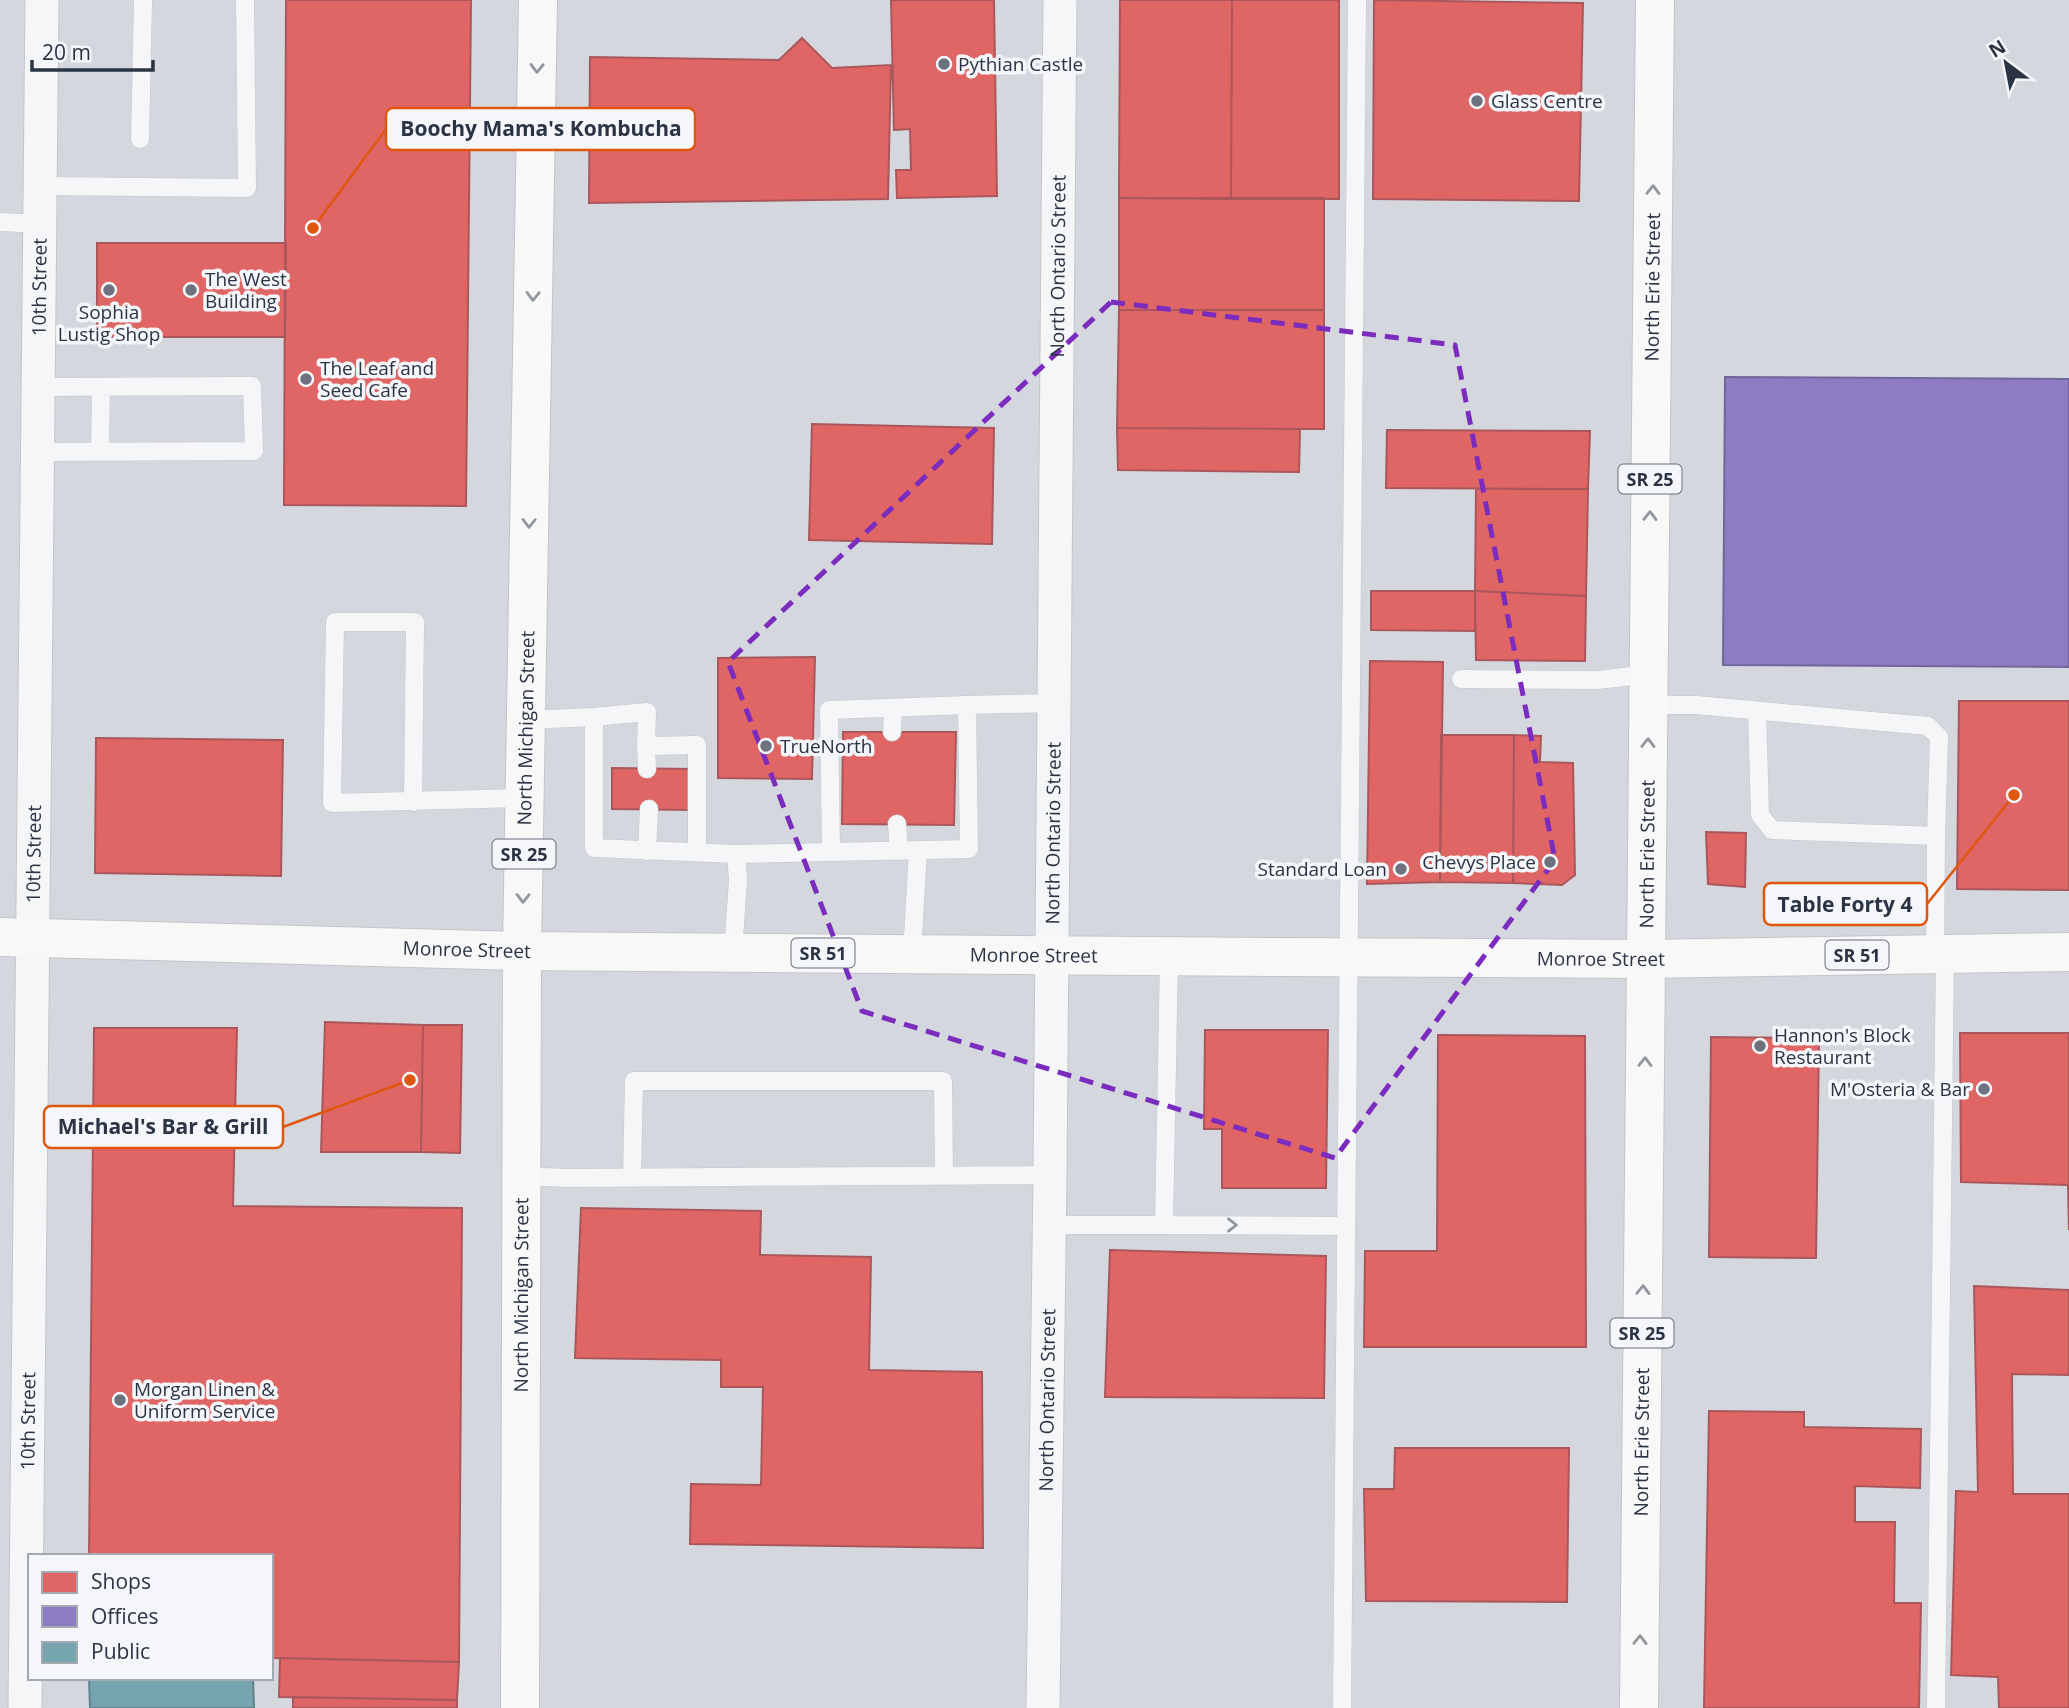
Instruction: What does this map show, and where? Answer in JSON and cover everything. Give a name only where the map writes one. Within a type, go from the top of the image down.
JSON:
[{"type":"main road","name":"North Michigan Street","points":[[520,1708],[522,950],[538,0]]},
{"type":"main road","name":"North Erie Street","points":[[1639,1708],[1655,0]]},
{"type":"main road","name":"Monroe Street","points":[[17,937],[522,950],[1169,956],[1646,958],[2069,952]]},
{"type":"street","name":"10th Street","points":[[25,1708],[17,937],[38,387],[42,0]]},
{"type":"street","name":"North Ontario Street","points":[[1043,1708],[1059,0]]},
{"type":"lane","points":[[140,139],[143,0]]},
{"type":"lane","points":[[40,186],[247,188],[245,0]]},
{"type":"lane","points":[[1342,1708],[1357,0]]},
{"type":"lane","points":[[0,222],[40,223]]},
{"type":"lane","points":[[36,452],[254,451],[253,386],[38,387]]},
{"type":"lane","points":[[100,451],[101,387]]},
{"type":"lane","points":[[413,802],[415,622],[335,622],[332,803],[413,802],[524,798]]},
{"type":"lane","points":[[1461,679],[1598,680],[1648,689],[1696,705],[1928,726],[1939,737],[1936,836],[1940,953],[1937,1708]]},
{"type":"lane","points":[[831,852],[829,710],[1007,702],[1054,703]]},
{"type":"lane","points":[[594,717],[594,848],[736,854],[969,849],[967,705]]},
{"type":"lane","points":[[892,732],[894,708]]},
{"type":"lane","points":[[1757,711],[1760,815],[1772,830],[1936,836]]},
{"type":"lane","points":[[526,720],[647,712],[647,769]]},
{"type":"lane","points":[[646,746],[697,745],[697,853]]},
{"type":"lane","points":[[648,851],[649,809]]},
{"type":"lane","points":[[897,824],[899,851]]},
{"type":"lane","points":[[912,954],[919,850]]},
{"type":"lane","points":[[733,952],[738,880],[736,854]]},
{"type":"lane","points":[[1164,1225],[1169,956]]},
{"type":"lane","points":[[632,1178],[634,1081],[943,1081],[944,1176]]},
{"type":"lane","points":[[521,1176],[632,1178],[1050,1175]]},
{"type":"lane","points":[[1048,1225],[1346,1226]]},
{"type":"highlighted area","points":[[1111,302],[1455,345],[1555,860],[1335,1158],[862,1011],[728,662]]},
{"type":"shaded area","points":[[0,0],[2069,0],[2069,1708],[0,1708]]},
{"type":"building: Shops","points":[[286,0],[471,0],[466,506],[284,505]]},
{"type":"building: Shops","name":"Pythian Castle","points":[[891,0],[994,0],[997,196],[897,198],[896,170],[911,170],[910,129],[894,130]]},
{"type":"building: Shops","points":[[1120,0],[1232,0],[1231,199],[1119,198]]},
{"type":"building: Shops","points":[[1232,0],[1339,0],[1339,199],[1231,199]]},
{"type":"building: Shops","name":"Glass Centre","points":[[1374,0],[1583,3],[1579,201],[1373,199]]},
{"type":"building: Shops","points":[[802,38],[832,68],[891,65],[888,199],[589,203],[590,57],[779,60]]},
{"type":"building: Shops","points":[[1119,198],[1324,198],[1324,310],[1119,310]]},
{"type":"building: Shops","name":"The West Building","points":[[97,243],[286,243],[285,337],[97,337]]},
{"type":"building: Shops","points":[[1119,310],[1324,310],[1324,429],[1117,428]]},
{"type":"building: Shops","points":[[812,424],[994,428],[992,544],[809,540]]},
{"type":"building: Shops","points":[[1117,428],[1300,429],[1299,472],[1118,470]]},
{"type":"building: Shops","points":[[1387,430],[1590,431],[1588,489],[1386,488]]},
{"type":"building: Shops","points":[[1476,489],[1588,489],[1586,596],[1475,591]]},
{"type":"building: Shops","points":[[1371,591],[1475,591],[1475,631],[1371,630]]},
{"type":"building: Shops","points":[[1475,591],[1586,596],[1585,661],[1476,660]]},
{"type":"building: Shops","name":"TrueNorth","points":[[815,657],[812,779],[718,778],[718,658]]},
{"type":"building: Shops","points":[[1370,661],[1443,662],[1440,882],[1367,884]]},
{"type":"building: Shops","points":[[1959,701],[2069,701],[2069,890],[1957,889]]},
{"type":"building: Shops","points":[[843,732],[956,732],[954,825],[842,824]]},
{"type":"building: Shops","points":[[1441,735],[1514,735],[1513,883],[1440,882]]},
{"type":"building: Shops","points":[[1514,735],[1541,736],[1540,762],[1573,763],[1575,875],[1562,885],[1513,883]]},
{"type":"building: Shops","points":[[96,738],[283,740],[281,876],[95,873]]},
{"type":"building: Shops","points":[[612,768],[692,769],[692,810],[612,809]]},
{"type":"building: Shops","points":[[1706,832],[1746,833],[1745,887],[1708,884]]},
{"type":"building: Shops","points":[[325,1022],[423,1025],[421,1152],[321,1152]]},
{"type":"building: Shops","points":[[423,1025],[462,1025],[460,1153],[421,1152]]},
{"type":"building: Shops","points":[[94,1028],[237,1028],[233,1206],[462,1208],[459,1662],[273,1658],[273,1554],[89,1554]]},
{"type":"building: Shops","points":[[1205,1030],[1328,1030],[1326,1188],[1222,1188],[1222,1129],[1204,1129]]},
{"type":"building: Shops","points":[[1960,1033],[2069,1033],[2069,1230],[2068,1185],[1961,1182]]},
{"type":"building: Shops","points":[[1438,1035],[1585,1036],[1586,1347],[1364,1347],[1365,1251],[1437,1251]]},
{"type":"building: Shops","points":[[1711,1037],[1819,1038],[1816,1258],[1709,1257]]},
{"type":"building: Shops","points":[[581,1208],[761,1211],[760,1255],[871,1257],[869,1370],[982,1372],[983,1548],[690,1544],[691,1484],[761,1485],[763,1387],[721,1387],[721,1360],[575,1358]]},
{"type":"building: Shops","points":[[1110,1250],[1326,1256],[1324,1398],[1105,1397]]},
{"type":"building: Shops","points":[[1974,1286],[2069,1290],[2069,1375],[2012,1374],[2013,1494],[2069,1494],[2069,1708],[1999,1708],[1998,1677],[1951,1675],[1956,1491],[1978,1492]]},
{"type":"building: Shops","points":[[1709,1411],[1804,1412],[1804,1427],[1921,1429],[1920,1488],[1855,1486],[1855,1522],[1895,1522],[1894,1603],[1921,1603],[1919,1708],[1704,1708]]},
{"type":"building: Shops","points":[[1395,1448],[1569,1448],[1567,1602],[1366,1601],[1364,1489],[1394,1489]]},
{"type":"building: Shops","points":[[280,1658],[459,1662],[457,1700],[279,1697]]},
{"type":"building: Shops","points":[[293,1697],[457,1700],[457,1708],[293,1708]]},
{"type":"building: Offices","points":[[1725,377],[2069,379],[2069,667],[1723,665]]},
{"type":"building: Public","points":[[89,1680],[253,1680],[254,1708],[90,1708]]},
{"type":"place","name":"Pythian Castle","points":[[944,64]]},
{"type":"place","name":"Glass Centre","points":[[1477,101]]},
{"type":"place","name":"Boochy Mama's Kombucha","points":[[313,228]]},
{"type":"place","name":"Sophia Lustig Shop","points":[[109,290]]},
{"type":"place","name":"The West Building","points":[[191,290]]},
{"type":"place","name":"The Leaf and Seed Cafe","points":[[306,379]]},
{"type":"place","name":"TrueNorth","points":[[766,746]]},
{"type":"place","name":"Table Forty 4","points":[[2014,795]]},
{"type":"place","name":"Chevys Place","points":[[1550,862]]},
{"type":"place","name":"Standard Loan","points":[[1401,869]]},
{"type":"place","name":"Hannon's Block Restaurant","points":[[1760,1046]]},
{"type":"place","name":"Michael's Bar & Grill","points":[[410,1080]]},
{"type":"place","name":"M'Osteria & Bar","points":[[1984,1089]]},
{"type":"place","name":"Morgan Linen & Uniform Service","points":[[120,1400]]}]
